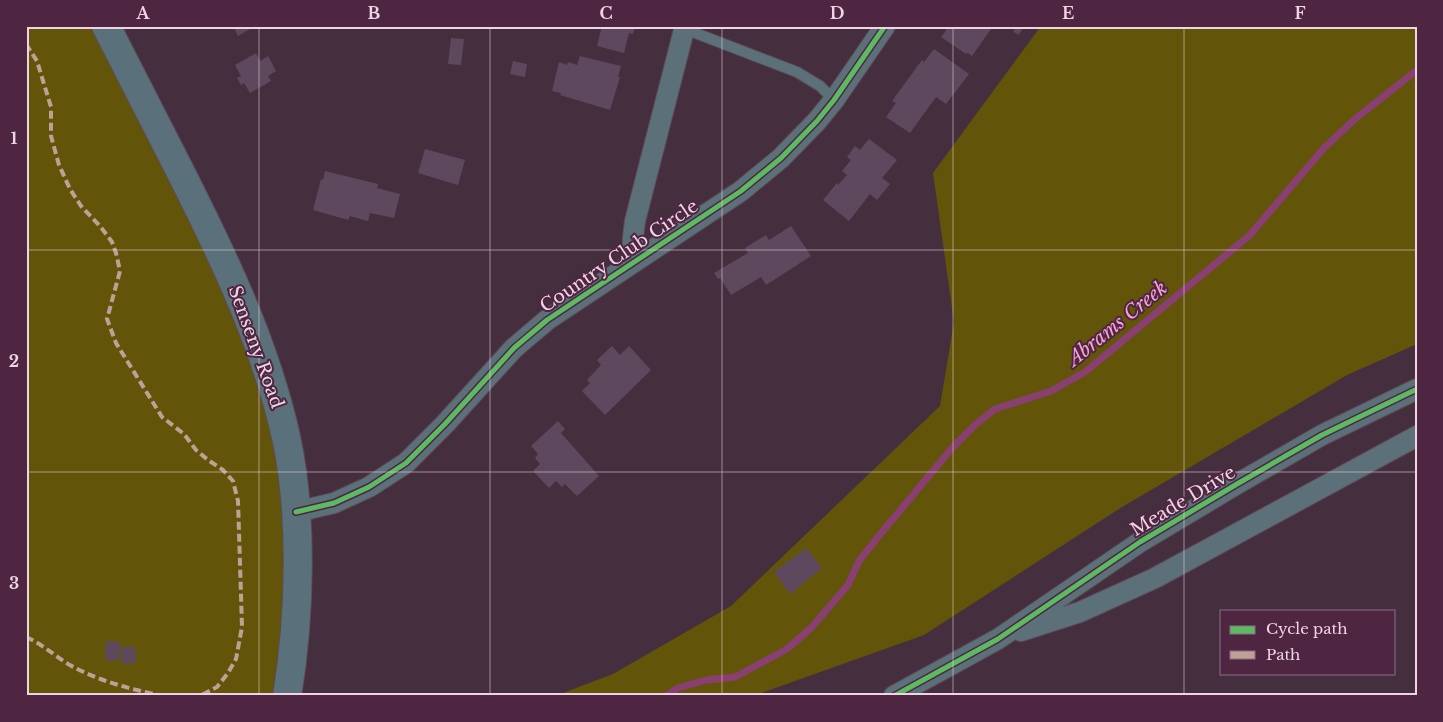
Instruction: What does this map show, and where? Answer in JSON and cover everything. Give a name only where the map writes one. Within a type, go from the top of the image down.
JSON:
[{"type":"main road","name":"Senseny Road","points":[[106,26],[216,242],[246,311],[264,361],[284,429],[296,512],[296,614],[294,656],[288,696]]},
{"type":"street","name":"Country Club Circle","points":[[296,512],[334,503],[370,487],[406,463],[445,424],[514,348],[547,320],[741,191],[781,158],[817,121],[834,100],[885,26]]},
{"type":"street","name":"Country Club Circle","points":[[638,259],[634,255],[633,245],[635,221],[685,28]]},
{"type":"street","name":"Meade Drive","points":[[894,696],[998,638],[1140,542],[1322,435],[1417,389]]},
{"type":"street","name":"Meade Drive","points":[[998,638],[1080,612],[1155,578],[1417,436]]},
{"type":"lane","points":[[685,28],[798,72],[820,86],[834,100]]},
{"type":"shaded area","points":[[26,26],[106,26],[286,438],[286,696],[26,696]]},
{"type":"shaded area","points":[[1041,26],[1417,26],[1417,344],[1347,375],[1122,507],[924,635],[753,696],[555,696],[613,674],[731,606],[940,406],[954,322],[933,173]]},
{"type":"building","points":[[233,26],[255,26],[238,36]]},
{"type":"building","points":[[602,26],[635,26],[633,34],[629,33],[624,53],[597,46]]},
{"type":"building","points":[[949,26],[993,26],[972,56],[941,37]]},
{"type":"building","points":[[1012,26],[1017,26],[1022,30],[1018,35],[1013,31],[1015,29]]},
{"type":"building","points":[[451,38],[464,39],[461,65],[448,64]]},
{"type":"building","points":[[934,49],[969,74],[946,104],[936,97],[910,133],[886,117],[896,103],[892,101],[922,60],[924,62]]},
{"type":"building","points":[[256,53],[260,61],[268,56],[276,71],[268,76],[271,81],[250,93],[244,83],[241,85],[237,78],[241,76],[235,65]]},
{"type":"building","points":[[580,56],[621,66],[618,77],[620,77],[610,110],[552,91],[559,62],[567,65],[568,62],[577,65]]},
{"type":"building","points":[[513,61],[527,64],[525,77],[510,74]]},
{"type":"building","points":[[869,139],[897,160],[882,178],[890,184],[877,200],[870,194],[849,221],[823,200],[837,183],[838,185],[847,175],[842,171],[851,160],[847,157],[855,146],[860,150]]},
{"type":"building","points":[[425,149],[465,160],[458,185],[418,173]]},
{"type":"building","points":[[325,171],[378,184],[377,188],[400,194],[394,218],[370,213],[368,221],[350,216],[348,220],[313,210]]},
{"type":"building","points":[[791,226],[811,256],[766,285],[761,277],[731,295],[720,278],[718,279],[714,273],[748,253],[745,248],[766,235],[769,240]]},
{"type":"building","points":[[612,346],[620,355],[629,346],[651,370],[605,415],[582,391],[590,383],[587,380],[601,365],[597,360]]},
{"type":"building","points":[[558,421],[565,429],[561,433],[599,476],[577,496],[565,484],[562,487],[556,481],[549,488],[533,471],[540,464],[535,458],[538,454],[531,446]]},
{"type":"building","points":[[806,548],[822,568],[790,594],[774,572]]},
{"type":"building","points":[[106,641],[120,642],[119,661],[105,660]]},
{"type":"building","points":[[121,647],[135,647],[136,663],[122,664]]},
{"type":"waterway","name":"Abrams Creek","points":[[666,696],[678,688],[706,680],[735,677],[787,649],[812,627],[848,585],[859,561],[878,537],[952,448],[976,424],[995,409],[1051,391],[1085,372],[1250,235],[1324,148],[1355,119],[1417,70]]},
{"type":"marked path","points":[[26,44],[37,61],[51,107],[51,136],[59,165],[70,189],[81,206],[112,242],[116,253],[120,271],[107,319],[116,343],[162,417],[184,434],[196,450],[223,470],[233,481],[238,501],[242,627],[236,659],[228,673],[217,687],[200,696]]},
{"type":"marked path","points":[[26,637],[79,670],[103,680],[163,696]]},
{"type":"cycle path","points":[[296,512],[334,503],[369,487],[406,463],[445,424],[514,348],[547,320],[741,191],[781,158],[817,121],[834,100],[885,26]]},
{"type":"cycle path","points":[[894,696],[998,639],[1140,542],[1237,484],[1322,435],[1417,389]]}]
